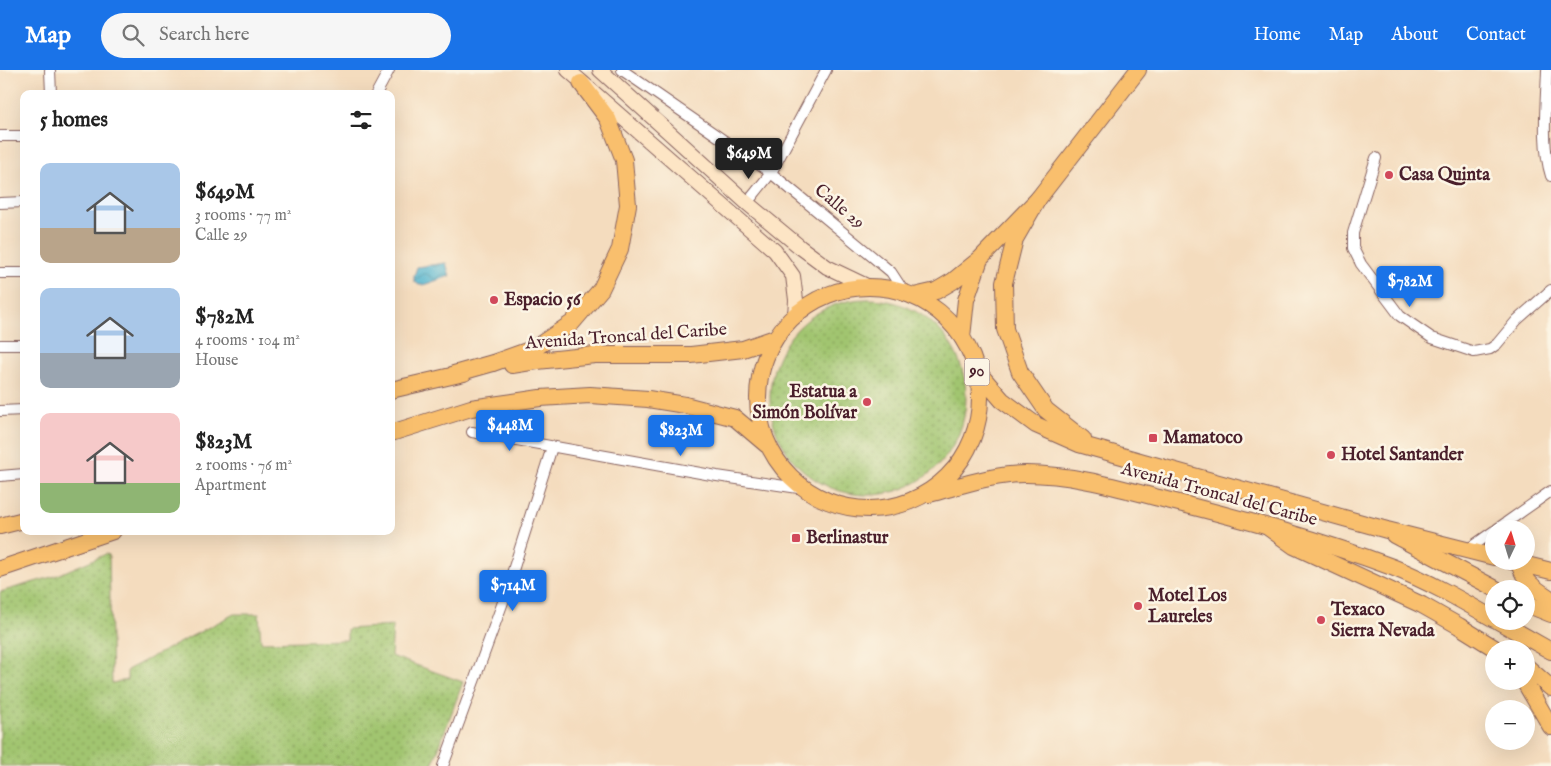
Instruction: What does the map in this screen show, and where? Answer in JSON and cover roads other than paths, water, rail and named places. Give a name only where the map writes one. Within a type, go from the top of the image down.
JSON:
[{"type":"main road","points":[[568,70],[775,251],[793,276],[796,300],[795,315]]},
{"type":"main road","points":[[600,70],[746,203],[800,247],[827,267],[868,287]]},
{"type":"main road","points":[[909,294],[936,291],[953,282],[980,259],[1038,199],[1138,70]]},
{"type":"main road","points":[[454,374],[535,348],[572,323],[601,289],[620,249],[628,205],[624,160],[608,119],[581,83]]},
{"type":"main road","points":[[1038,199],[1015,239],[1004,283],[1005,329],[1020,372],[1046,410],[1082,439],[1125,456]]},
{"type":"main road","points":[[962,337],[966,300],[980,259]]},
{"type":"main road","name":"90","points":[[868,287],[886,288],[909,294],[941,313],[962,337],[977,371],[980,408],[971,444],[950,474],[920,497],[898,505],[850,508],[826,501],[805,489],[784,470],[768,446],[760,424],[757,402],[764,358],[775,338],[795,315],[817,300],[842,290],[868,287]]},
{"type":"main road","name":"Avenida Troncal del Caribe","points":[[395,389],[454,374],[537,360],[595,355],[692,355],[743,349],[775,338]]},
{"type":"main road","name":"Avenida Troncal del Caribe","points":[[977,371],[1002,400],[1036,425],[1080,444],[1387,530],[1485,555]]},
{"type":"main road","name":"90","points":[[395,432],[471,408],[540,398],[590,396],[648,399],[676,403],[735,418],[768,446]]},
{"type":"main road","name":"Avenida Troncal del Caribe","points":[[920,497],[997,477],[1024,474],[1070,477],[1265,525],[1393,568],[1444,591],[1485,614]]},
{"type":"main road","points":[[0,526],[20,521]]},
{"type":"main road","points":[[1265,525],[1294,546],[1422,605],[1485,642]]},
{"type":"main road","points":[[1387,530],[1426,553],[1485,583]]},
{"type":"main road","points":[[0,569],[100,535]]},
{"type":"main road","points":[[1535,567],[1551,571]]},
{"type":"main road","points":[[1520,570],[1533,587],[1551,599]]},
{"type":"main road","points":[[1535,608],[1551,614]]},
{"type":"main road","points":[[1514,630],[1551,651]]},
{"type":"main road","points":[[1535,674],[1551,688]]},
{"type":"main road","points":[[1529,690],[1551,727]]},
{"type":"street","points":[[50,70],[50,90]]},
{"type":"street","points":[[378,90],[389,70]]},
{"type":"street","name":"Calle 29","points":[[622,70],[771,173],[891,272],[909,294]]},
{"type":"street","points":[[746,203],[771,173],[826,70]]},
{"type":"street","points":[[1547,70],[1545,124],[1547,164],[1551,176]]},
{"type":"street","points":[[0,136],[20,136]]},
{"type":"street","points":[[1376,158],[1353,232],[1353,248],[1361,264],[1400,316],[1432,338],[1474,352],[1490,349],[1517,320],[1551,290]]},
{"type":"street","points":[[0,203],[20,202]]},
{"type":"street","points":[[0,273],[20,273]]},
{"type":"street","points":[[0,345],[20,345]]},
{"type":"street","points":[[0,410],[20,410]]},
{"type":"street","points":[[472,432],[717,476],[805,489]]},
{"type":"street","points":[[444,766],[503,602],[552,447]]},
{"type":"street","points":[[0,476],[20,474]]},
{"type":"street","points":[[1510,520],[1551,492]]},
{"type":"street","points":[[1467,550],[1485,537]]},
{"type":"water","points":[[446,263],[450,276],[423,285],[419,285],[414,281],[417,267]]},
{"type":"place","name":"Casa Quinta","points":[[1389,175]]},
{"type":"place","name":"Espacio 56","points":[[494,300]]},
{"type":"place","name":"Estatua a Simón Bolívar","points":[[867,402]]},
{"type":"place","name":"Mamatoco","points":[[1153,438]]},
{"type":"place","name":"Hotel Santander","points":[[1331,455]]},
{"type":"place","name":"Berlinastur","points":[[796,538]]},
{"type":"place","name":"Motel Los Laureles","points":[[1138,606]]},
{"type":"place","name":"Texaco Sierra Nevada","points":[[1321,620]]}]
